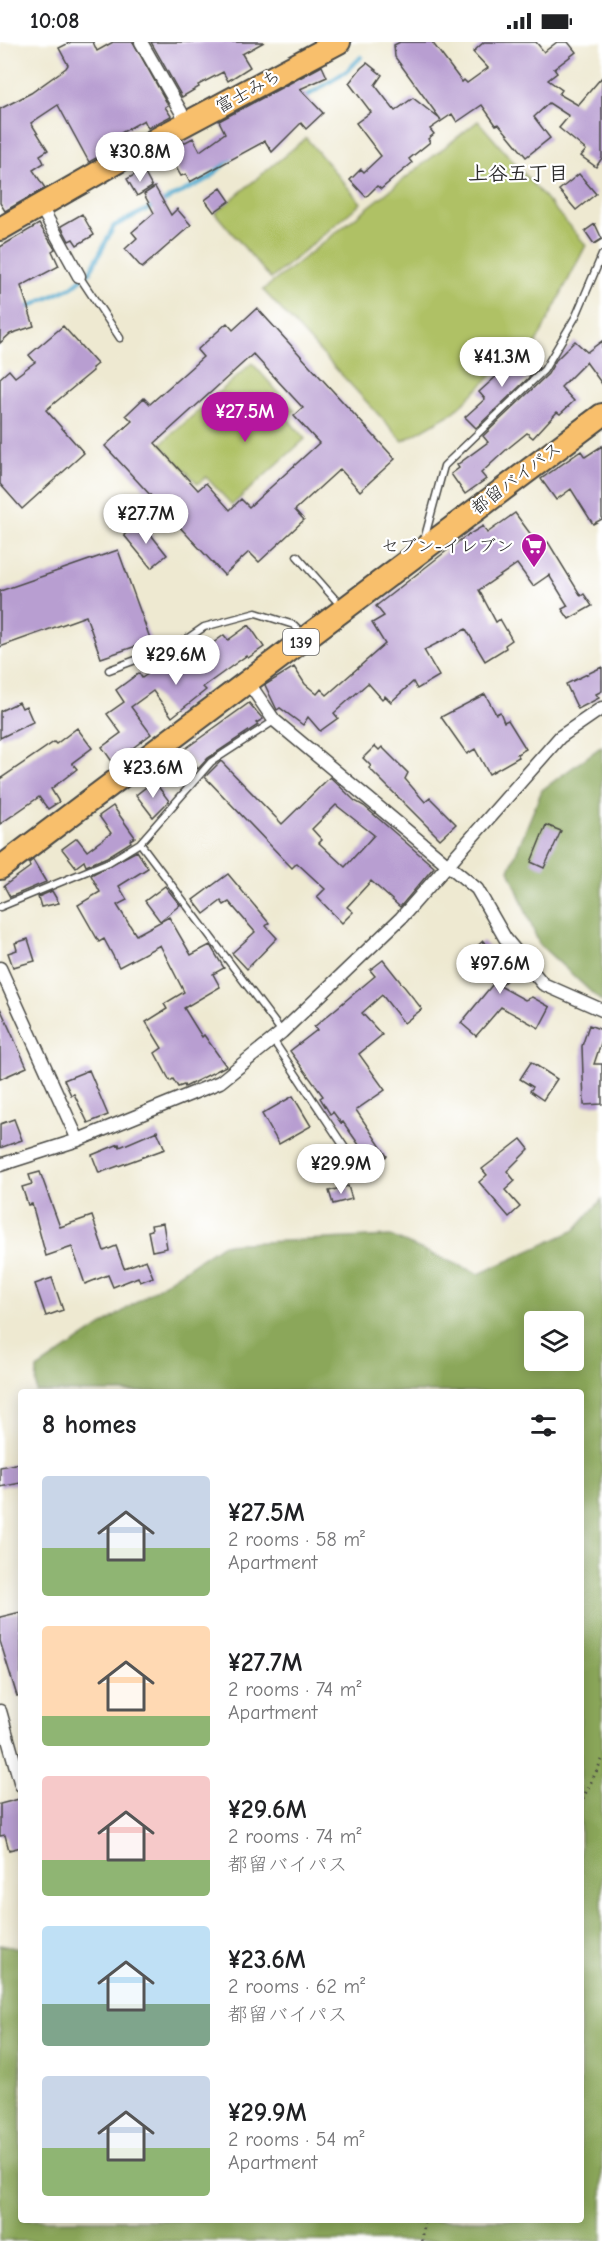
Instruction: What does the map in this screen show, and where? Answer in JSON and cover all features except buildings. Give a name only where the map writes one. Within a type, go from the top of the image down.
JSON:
[{"type":"highway","name":"富士みち","points":[[4,224],[41,207],[339,42]]},
{"type":"highway","name":"都留バイパス","points":[[0,868],[602,414]]},
{"type":"street","points":[[141,42],[188,124]]},
{"type":"street","points":[[41,207],[81,279]]},
{"type":"street","points":[[248,682],[274,720],[477,890],[505,938],[543,984],[602,1010]]},
{"type":"street","points":[[0,1165],[78,1140],[220,1082],[277,1036],[401,918],[560,737],[602,708]]},
{"type":"street","points":[[0,968],[78,1140]]},
{"type":"street","points":[[0,1711],[18,1774]]},
{"type":"lane","points":[[422,549],[428,516],[444,466],[544,370],[576,316],[602,255]]},
{"type":"lane","points":[[81,279],[120,338]]},
{"type":"lane","points":[[297,556],[344,609]]},
{"type":"lane","points":[[109,670],[181,643],[204,627],[256,612],[294,625],[307,637]]},
{"type":"lane","points":[[0,907],[109,862],[140,843],[211,762],[274,720]]},
{"type":"lane","points":[[140,843],[277,1036],[361,1172]]},
{"type":"path","points":[[584,1796],[602,1760]]},
{"type":"path","points":[[422,2241],[425,2223]]},
{"type":"green space","points":[[478,121],[586,245],[532,351],[522,346],[454,412],[403,441],[263,290]]},
{"type":"green space","points":[[306,138],[361,203],[271,279],[215,213]]},
{"type":"green space","points":[[252,363],[295,411],[287,418],[305,439],[232,505],[206,477],[198,484],[161,444]]},
{"type":"green space","points":[[602,746],[602,1002],[539,944],[509,870],[542,790]]},
{"type":"green space","points":[[602,1199],[602,2241],[0,2241],[0,1945],[18,1948],[18,2223],[584,2223],[584,1389],[36,1389],[37,1369],[223,1244],[390,1236],[479,1274],[575,1230]]},
{"type":"waterway","points":[[302,99],[347,71],[361,57]]},
{"type":"waterway","points":[[24,309],[72,287],[90,272],[114,226],[208,179],[231,158]]},
{"type":"place","name":"セブン-イレブン","points":[[534,569]]},
{"type":"district","name":"上谷五丁目","points":[[518,173]]}]
